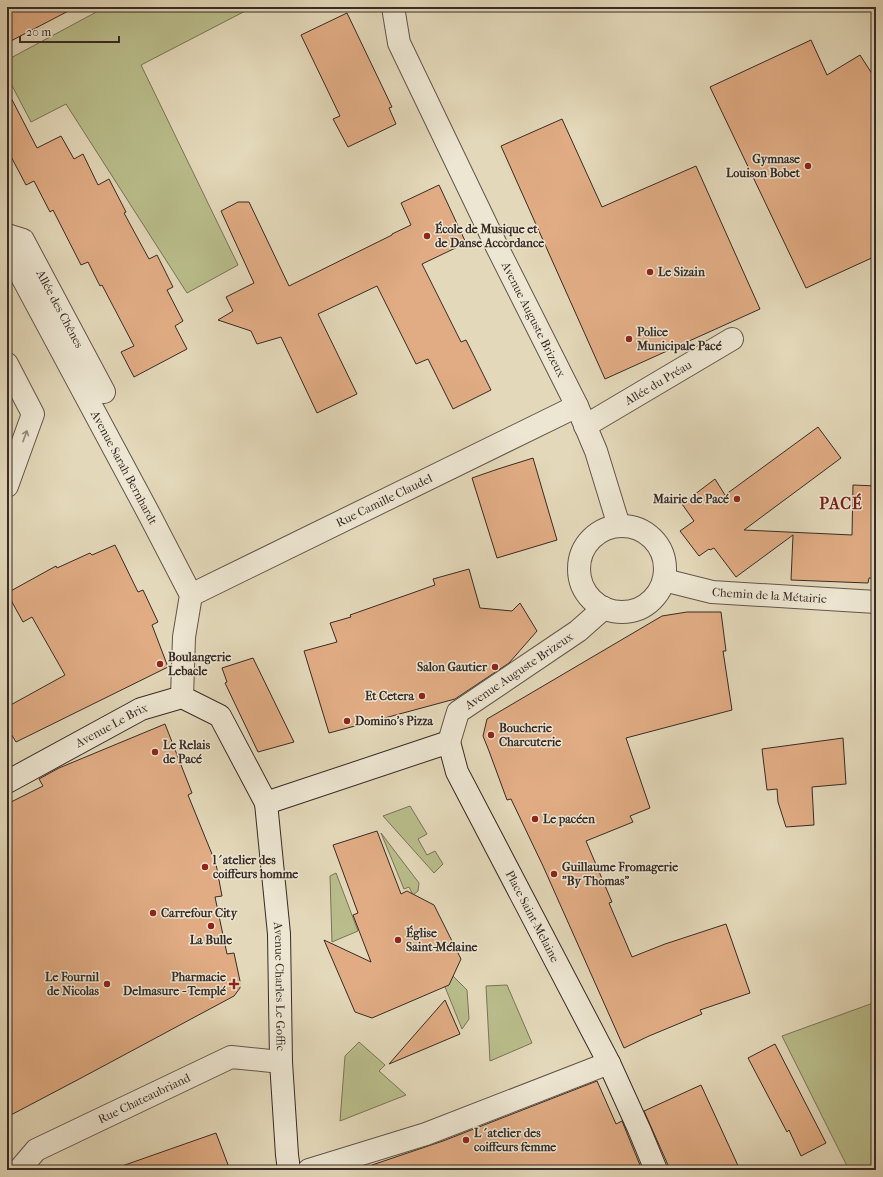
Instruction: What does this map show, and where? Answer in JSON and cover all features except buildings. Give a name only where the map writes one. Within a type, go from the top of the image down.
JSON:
[{"type":"street","name":"Avenue Auguste Brizeux","points":[[393,7],[399,43],[497,247],[577,406],[596,451],[619,526]]},
{"type":"street","name":"Allée des Chênes","points":[[7,235],[23,240],[104,392]]},
{"type":"street","name":"Avenue Sarah Bernhardt","points":[[7,249],[191,595]]},
{"type":"street","name":"Allée du Préau","points":[[585,426],[732,339]]},
{"type":"street","points":[[7,364],[33,414],[7,486]]},
{"type":"street","name":"Rue Camille Claudel","points":[[191,595],[577,406]]},
{"type":"street","points":[[619,526],[633,527],[645,533],[655,542],[662,553],[665,567],[664,580],[659,592],[651,601],[640,608],[628,612],[616,612],[604,608],[593,601],[585,591],[580,579],[579,567],[582,554],[587,543],[596,534],[607,528],[619,526]]},
{"type":"street","name":"Chemin de la Métairie","points":[[664,580],[712,592],[876,602]]},
{"type":"street","points":[[191,595],[184,637],[182,697],[220,716],[266,803],[449,742]]},
{"type":"street","name":"Avenue Auguste Brizeux","points":[[449,742],[458,712],[578,631],[604,608]]},
{"type":"street","name":"Avenue Le Brix","points":[[7,782],[141,709],[182,697]]},
{"type":"street","name":"Place Saint-Melaine","points":[[449,742],[457,772],[609,1063],[640,1129],[656,1170]]},
{"type":"street","name":"Avenue Charles Le Goffic","points":[[266,803],[279,934],[281,1062],[289,1170]]},
{"type":"street","name":"Rue Chateaubriand","points":[[19,1170],[36,1150],[231,1057],[281,1062]]},
{"type":"street","points":[[309,1170],[426,1134],[609,1063]]},
{"type":"green space","points":[[101,7],[253,7],[141,65],[238,265],[187,293],[66,104],[31,122],[7,76],[7,60],[102,9]]},
{"type":"green space","points":[[410,806],[427,834],[418,839],[427,855],[435,851],[443,864],[434,873],[383,816]]},
{"type":"green space","points":[[381,833],[419,883],[418,891],[413,895],[409,887],[404,889]]},
{"type":"green space","points":[[336,873],[358,931],[332,942],[330,876]]},
{"type":"green space","points":[[450,973],[467,990],[469,1019],[462,1029],[441,977]]},
{"type":"green space","points":[[507,985],[532,1043],[490,1061],[486,986]]},
{"type":"green space","points":[[876,1002],[876,1170],[849,1170],[782,1036]]},
{"type":"green space","points":[[359,1042],[385,1065],[379,1071],[406,1095],[340,1121],[345,1056]]},
{"type":"place","name":"Gymnase Louison Bobet","points":[[808,166]]},
{"type":"place","name":"École de Musique et de Danse Accordance","points":[[427,236]]},
{"type":"place","name":"Le Sizain","points":[[650,272]]},
{"type":"place","name":"Police Municipale Pacé","points":[[629,339]]},
{"type":"place","name":"Mairie de Pacé","points":[[737,499]]},
{"type":"place","name":"Boulangerie Lebacle","points":[[160,664]]},
{"type":"place","name":"Salon Gautier","points":[[495,667]]},
{"type":"place","name":"Et Cetera","points":[[422,696]]},
{"type":"place","name":"Domino's Pizza","points":[[347,721]]},
{"type":"place","name":"Boucherie Charcuterie","points":[[491,735]]},
{"type":"place","name":"Le Relais de Pacé","points":[[155,752]]},
{"type":"place","name":"Le pacéen","points":[[535,819]]},
{"type":"place","name":"l´atelier des coiffeurs homme","points":[[205,867]]},
{"type":"place","name":"Guillaume Fromagerie \"By Thomas\"","points":[[554,874]]},
{"type":"place","name":"Carrefour City","points":[[153,913]]},
{"type":"place","name":"La Bulle","points":[[211,926]]},
{"type":"place","name":"Église Saint-Mélaine","points":[[398,940]]},
{"type":"place","name":"Le Fournil de Nicolas","points":[[107,984]]},
{"type":"place","name":"Pharmacie Delmasure - Templé","points":[[234,984]]},
{"type":"place","name":"L´atelier des coiffeurs femme","points":[[466,1140]]},
{"type":"district","name":"PACÉ","points":[[841,503]]}]
